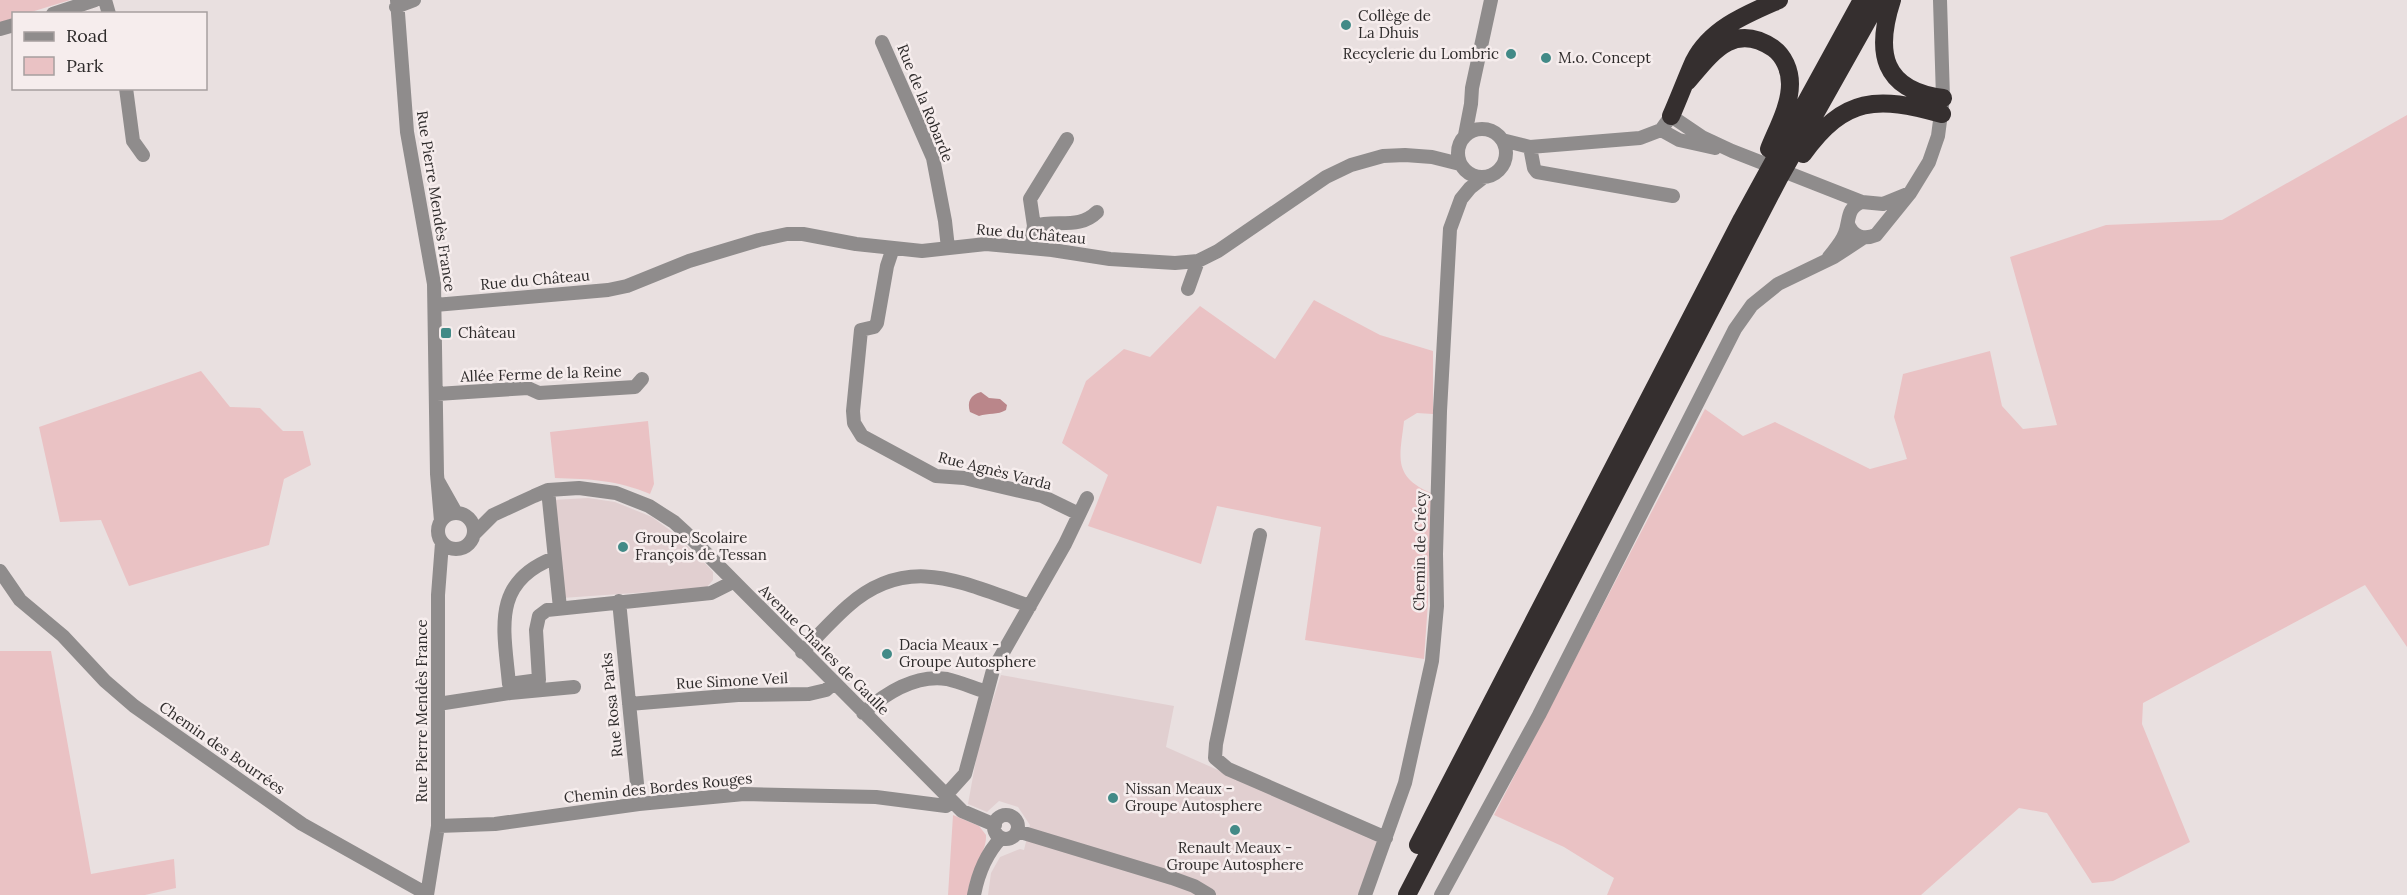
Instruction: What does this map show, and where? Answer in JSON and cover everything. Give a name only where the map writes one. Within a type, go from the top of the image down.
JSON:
[{"type":"highway","points":[[1666,123],[1695,61],[1712,37],[1742,16],[1779,0]]},
{"type":"highway","points":[[1393,895],[1742,219],[1862,0]]},
{"type":"highway","points":[[1407,895],[1779,178],[1879,0]]},
{"type":"highway","points":[[1892,0],[1882,38],[1884,55],[1890,70],[1914,90],[1943,106]]},
{"type":"highway","points":[[1687,82],[1715,50],[1729,41],[1745,37],[1762,41],[1770,46],[1777,51],[1787,65],[1790,84],[1788,103],[1767,154],[1739,207],[1742,219]]},
{"type":"highway","points":[[1779,178],[1793,170],[1800,157],[1821,132],[1836,118],[1855,107],[1879,102],[1943,106]]},
{"type":"street","points":[[59,12],[95,0]]},
{"type":"street","points":[[396,4],[414,0]]},
{"type":"street","points":[[1491,0],[1472,88],[1472,104],[1465,135],[1458,150],[1461,166],[1472,175],[1484,177],[1496,172],[1504,163],[1530,147]]},
{"type":"street","points":[[1441,895],[1539,715],[1735,329],[1752,305],[1778,284],[1820,264],[1863,238],[1876,235],[1910,193],[1929,162],[1938,136],[1943,106],[1941,0]]},
{"type":"street","name":"Rue Pierre Mendès France","points":[[396,4],[407,132],[426,237],[435,305],[437,479],[441,520]]},
{"type":"street","name":"Rue de la Robarde","points":[[882,42],[933,158],[948,248]]},
{"type":"street","points":[[126,90],[133,141],[143,155]]},
{"type":"street","points":[[1472,104],[1490,130],[1503,140],[1530,147],[1640,138],[1666,123],[1868,203],[1881,212],[1883,225]]},
{"type":"street","points":[[1465,135],[1477,129],[1490,130]]},
{"type":"street","points":[[1030,248],[1034,226],[1030,199],[1067,140]]},
{"type":"street","points":[[1503,140],[1506,151],[1504,163]]},
{"type":"street","points":[[1530,147],[1534,168],[1537,172],[1673,196]]},
{"type":"street","name":"Rue du Château","points":[[435,305],[608,290],[627,286],[710,255],[787,234],[803,234],[922,251],[986,244],[1110,259],[1175,263],[1198,261],[1218,251],[1326,177],[1351,165],[1383,156],[1405,155],[1432,157],[1461,166]]},
{"type":"street","name":"Chemin de Crécy","points":[[1461,166],[1461,199]]},
{"type":"street","name":"Chemin de Crécy","points":[[1365,895],[1405,783],[1432,661],[1437,606],[1440,400],[1450,229],[1461,199],[1484,177]]},
{"type":"street","points":[[1816,184],[1836,200],[1854,234],[1863,238]]},
{"type":"street","points":[[1820,264],[1838,247],[1852,208],[1868,203],[1883,204],[1910,193]]},
{"type":"street","points":[[1034,226],[1045,222],[1078,223],[1089,220],[1097,212]]},
{"type":"street","name":"Rue Agnès Varda","points":[[893,248],[887,266],[878,323],[874,327],[861,330],[853,411],[857,430],[862,436],[936,476],[964,478],[1042,496],[1079,514]]},
{"type":"street","points":[[1188,289],[1198,261]]},
{"type":"street","name":"Allée Ferme de la Reine","points":[[437,394],[528,388],[539,393],[635,387],[642,379]]},
{"type":"street","name":"Rue Pierre Mendès France","points":[[437,479],[461,515]]},
{"type":"street","name":"Avenue Charles de Gaulle","points":[[474,534],[493,515],[548,490],[579,488],[616,494],[649,506],[680,527],[962,812],[998,832]]},
{"type":"street","points":[[548,490],[560,608]]},
{"type":"street","points":[[949,798],[965,774],[993,670],[1065,544],[1088,498]]},
{"type":"street","points":[[450,514],[461,515],[472,524],[474,534],[470,542],[459,549],[449,548],[442,543],[438,532],[441,520],[450,514]]},
{"type":"street","name":"Avenue Charles de Gaulle","points":[[461,515],[493,515]]},
{"type":"street","points":[[1260,535],[1215,758],[1228,769],[1386,838]]},
{"type":"street","name":"Rue Pierre Mendès France","points":[[427,895],[438,826],[438,595],[442,543]]},
{"type":"street","name":"Rue Pierre Mendès France","points":[[438,595],[450,564],[459,549]]},
{"type":"street","points":[[554,558],[535,566],[526,573],[517,581],[507,597],[504,628],[509,684],[539,680],[536,630],[539,616],[547,610],[711,593],[733,582]]},
{"type":"street","name":"Chemin des Bourrées","points":[[0,571],[20,600],[63,636],[105,681],[134,706],[302,824],[427,895]]},
{"type":"street","points":[[802,652],[863,594],[880,584],[909,576],[944,577],[1030,606]]},
{"type":"street","name":"Rue Rosa Parks","points":[[619,602],[639,804]]},
{"type":"street","points":[[863,712],[897,688],[924,679],[946,679],[987,692]]},
{"type":"street","name":"Rue Simone Veil","points":[[628,704],[738,695],[809,694],[826,690],[834,683]]},
{"type":"street","points":[[438,704],[510,693],[574,687]]},
{"type":"street","name":"Chemin des Bordes Rouges","points":[[438,826],[495,824],[639,804],[744,794],[876,797],[946,806],[949,798]]},
{"type":"street","points":[[974,895],[978,877],[998,832],[998,819],[1009,816],[1016,820],[1017,831]]},
{"type":"street","points":[[998,832],[1009,839],[1017,831]]},
{"type":"street","points":[[1017,831],[1172,878],[1209,895]]},
{"type":"shaded area","points":[[981,392],[989,398],[1000,399],[1007,405],[1006,410],[979,416],[970,412],[970,399]]},
{"type":"shaded area","name":"Groupe Scolaire François de Tessan","points":[[588,498],[615,502],[652,517],[671,531],[704,562],[713,572],[713,580],[706,588],[562,598],[553,500]]},
{"type":"shaded area","points":[[1001,675],[1174,706],[1166,747],[1378,841],[1358,895],[988,895],[991,873],[1000,857],[1020,849],[1024,850],[1030,825],[1018,807],[999,801],[987,812],[968,804],[979,743]]},
{"type":"green space","points":[[0,0],[70,0],[31,12],[12,12],[12,18],[0,23]]},
{"type":"green space","points":[[2407,115],[2407,647],[2365,585],[2143,703],[2142,724],[2190,842],[2113,881],[2092,883],[2047,813],[2019,808],[1921,895],[1607,895],[1614,878],[1564,847],[1494,815],[1705,409],[1743,436],[1775,422],[1870,469],[1907,459],[1894,417],[1903,374],[1990,351],[2002,406],[2023,429],[2057,425],[2010,257],[2106,225],[2222,220]]},
{"type":"green space","points":[[1314,300],[1380,335],[1433,351],[1433,414],[1417,413],[1404,421],[1401,445],[1401,464],[1404,472],[1418,487],[1431,493],[1424,659],[1305,640],[1321,527],[1217,506],[1201,564],[1088,526],[1108,475],[1062,443],[1086,381],[1124,349],[1150,357],[1200,306],[1275,359]]},
{"type":"green space","points":[[201,371],[230,407],[260,408],[283,431],[303,431],[311,465],[284,479],[269,545],[129,586],[101,520],[60,522],[39,427]]},
{"type":"green space","points":[[648,421],[654,484],[650,494],[603,481],[555,478],[550,432]]},
{"type":"green space","points":[[0,651],[51,651],[91,874],[174,859],[176,888],[145,895],[0,895]]},
{"type":"green space","points":[[953,815],[979,826],[986,835],[984,849],[971,878],[968,895],[948,895]]},
{"type":"place","name":"Collège de La Dhuis","points":[[1346,25]]},
{"type":"place","name":"Recyclerie du Lombric","points":[[1511,54]]},
{"type":"place","name":"M.o. Concept","points":[[1546,58]]},
{"type":"place","name":"Château","points":[[446,333]]},
{"type":"place","name":"Groupe Scolaire François de Tessan","points":[[623,547]]},
{"type":"place","name":"Dacia Meaux - Groupe Autosphere","points":[[887,654]]},
{"type":"place","name":"Nissan Meaux - Groupe Autosphere","points":[[1113,798]]},
{"type":"place","name":"Renault Meaux - Groupe Autosphere","points":[[1235,830]]}]
